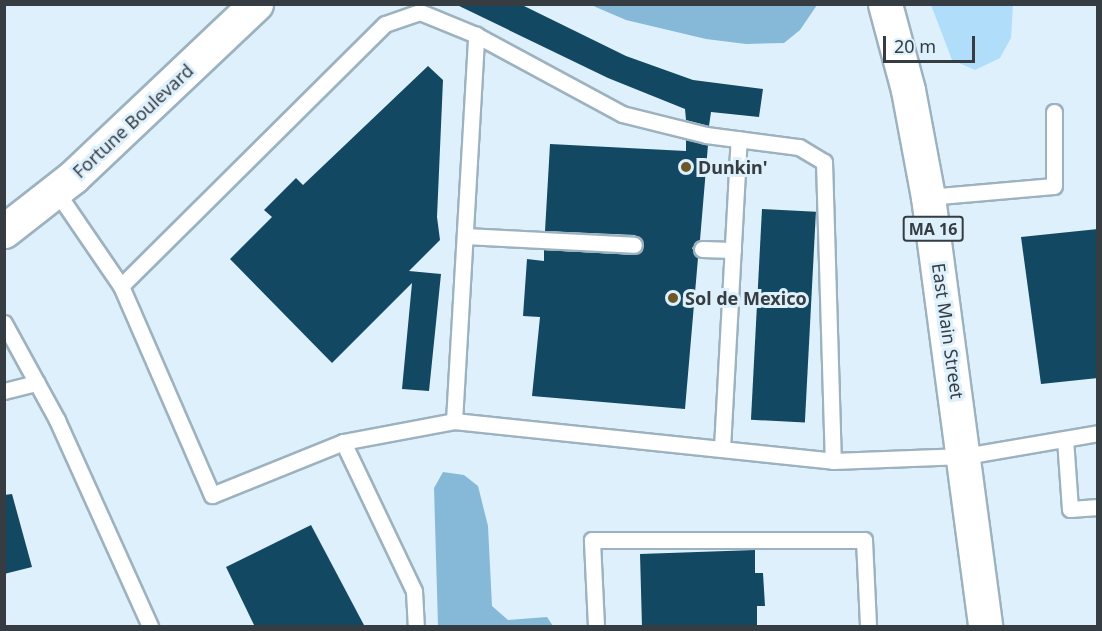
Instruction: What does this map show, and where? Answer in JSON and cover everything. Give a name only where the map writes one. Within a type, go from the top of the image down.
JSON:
[{"type":"main road","name":"Fortune Boulevard","points":[[4,231],[56,191],[256,4]]},
{"type":"main road","name":"East Main Street","points":[[885,4],[908,90],[928,197],[965,456],[985,627]]},
{"type":"lane","points":[[121,286],[385,24],[420,12],[476,35],[622,114],[739,139],[799,147],[824,162],[833,460]]},
{"type":"lane","points":[[454,421],[476,35]]},
{"type":"lane","points":[[928,197],[1054,186],[1054,112]]},
{"type":"lane","points":[[722,448],[739,139]]},
{"type":"lane","points":[[56,191],[121,286],[212,495],[343,442],[454,421],[833,460],[965,456],[1098,433]]},
{"type":"lane","points":[[465,236],[634,245]]},
{"type":"lane","points":[[702,249],[733,250]]},
{"type":"lane","points":[[4,323],[37,383],[150,627]]},
{"type":"lane","points":[[4,391],[37,383]]},
{"type":"lane","points":[[1065,439],[1070,509],[1098,507]]},
{"type":"lane","points":[[343,442],[414,591],[416,627]]},
{"type":"lane","points":[[596,627],[592,540],[864,540],[868,627]]},
{"type":"shaded area","points":[[591,5],[817,5],[800,30],[784,43],[746,44],[706,39],[626,20]]},
{"type":"shaded area","points":[[931,5],[1013,5],[1011,38],[1000,58],[975,70],[952,60]]},
{"type":"shaded area","points":[[443,472],[464,475],[478,486],[488,526],[492,606],[508,620],[547,617],[553,626],[438,626],[434,488]]},
{"type":"building","points":[[455,4],[520,4],[626,56],[693,80],[763,89],[759,117],[711,112],[709,126],[686,120],[685,109],[608,78]]},
{"type":"building","points":[[428,66],[443,80],[437,217],[440,240],[409,271],[441,274],[429,391],[402,389],[412,283],[332,363],[230,259],[272,217],[264,210],[296,178],[303,185]]},
{"type":"building","points":[[686,140],[708,145],[700,240],[692,248],[698,258],[685,409],[532,396],[540,317],[523,316],[527,259],[544,261],[544,250],[634,255],[644,246],[635,235],[545,231],[550,144],[686,151]]},
{"type":"building","points":[[762,209],[816,212],[805,423],[751,420]]},
{"type":"building","points":[[1098,229],[1098,378],[1041,384],[1021,237]]},
{"type":"building","points":[[12,494],[32,567],[4,574],[4,495]]},
{"type":"building","points":[[311,525],[365,627],[255,627],[226,567]]},
{"type":"building","points":[[755,550],[755,573],[763,573],[765,606],[757,606],[757,627],[642,627],[640,554]]},
{"type":"place","name":"Dunkin'","points":[[686,167]]},
{"type":"place","name":"Sol de Mexico","points":[[673,298]]}]
